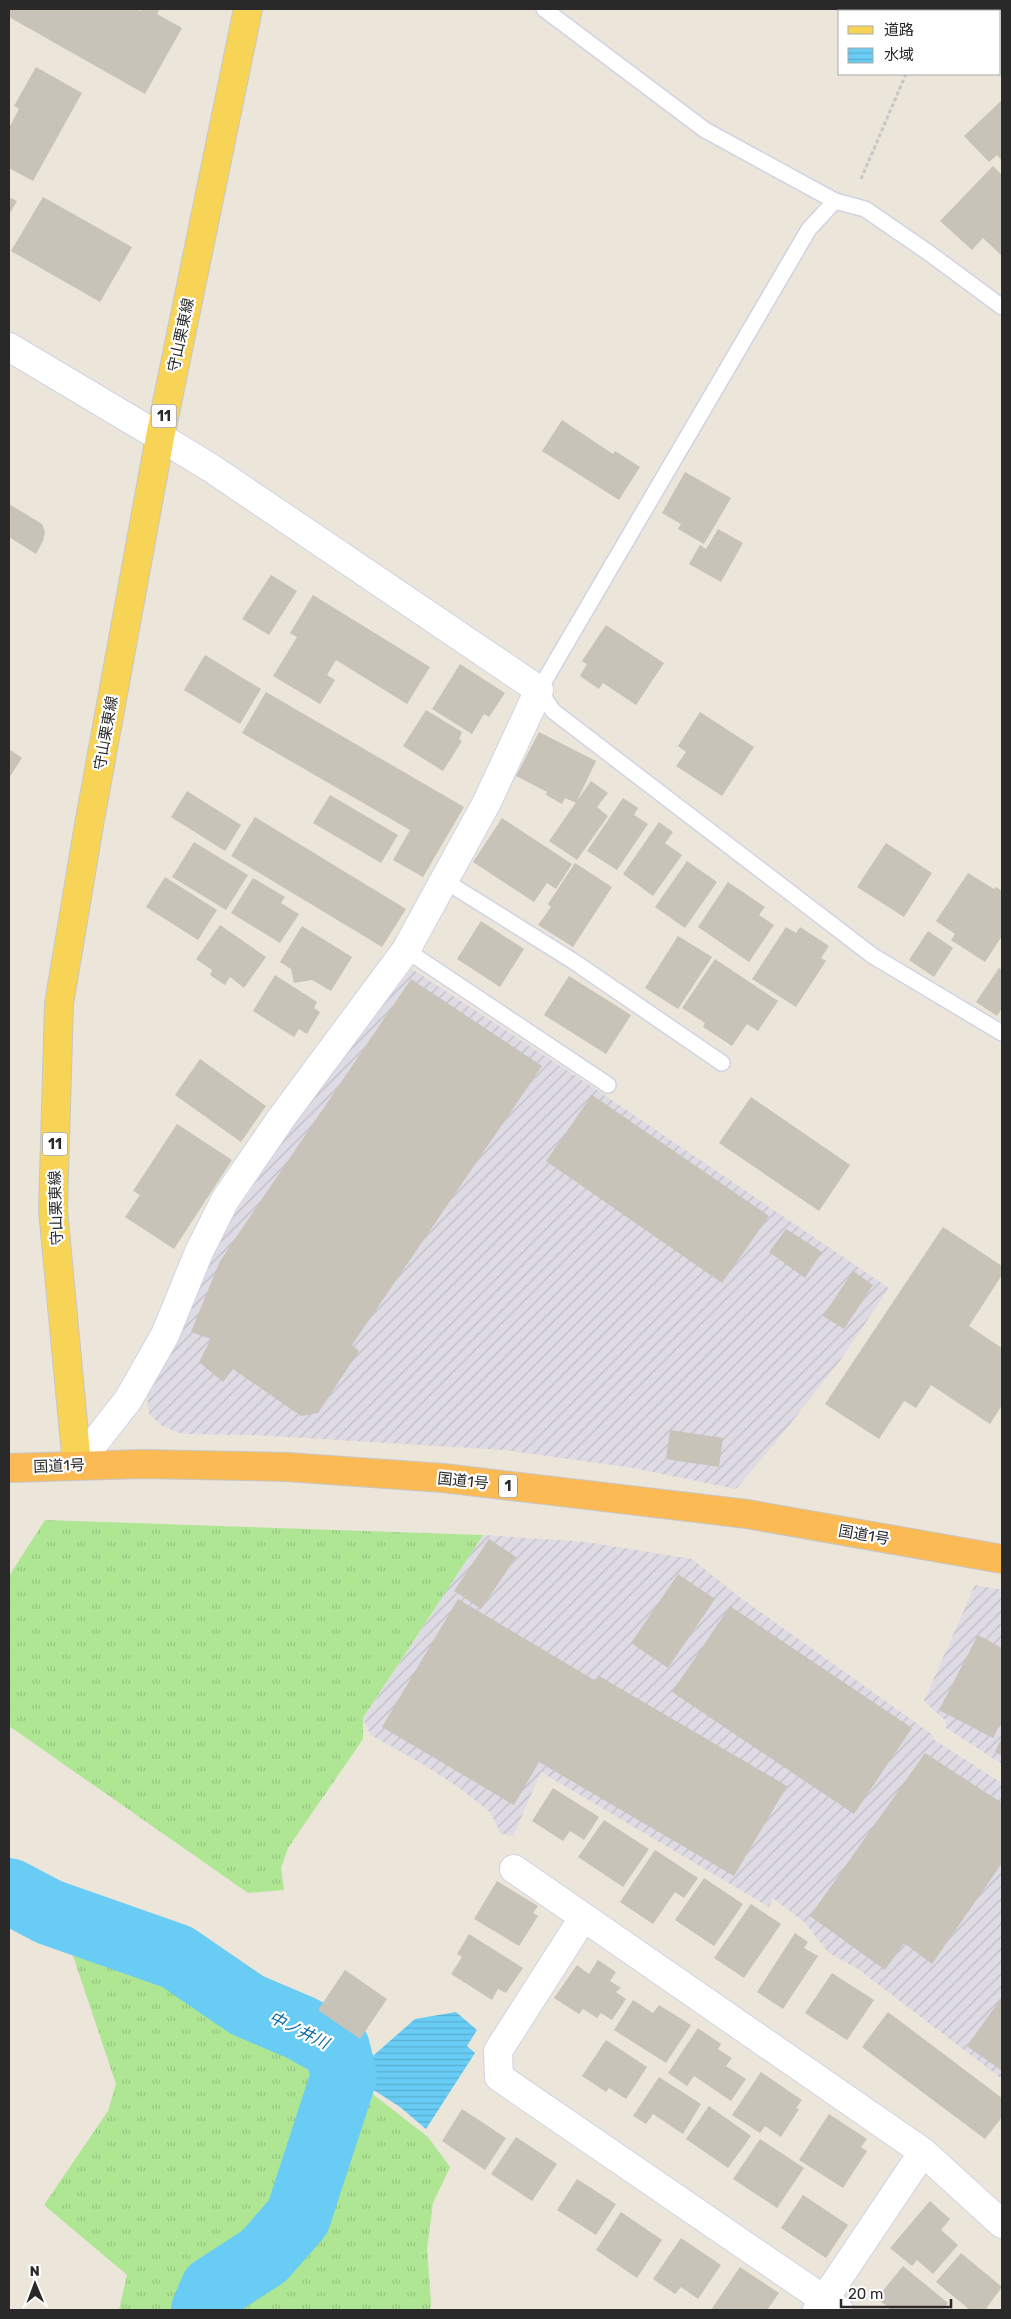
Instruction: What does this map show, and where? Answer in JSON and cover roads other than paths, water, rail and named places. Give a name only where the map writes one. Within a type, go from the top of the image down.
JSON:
[{"type":"highway","name":"国道1号","points":[[9,1468],[78,1465],[287,1467],[443,1478],[747,1514],[1002,1558]]},
{"type":"main road","name":"守山栗東線","points":[[78,1465],[54,1210],[59,1004],[89,825],[160,437],[248,9]]},
{"type":"street","points":[[9,347],[211,468],[539,690],[487,802],[406,950],[282,1117],[225,1200],[199,1252],[165,1335],[128,1400],[78,1465]]},
{"type":"street","points":[[514,1869],[923,2152],[1002,2224]]},
{"type":"street","points":[[583,1918],[498,2051],[500,2077],[827,2306],[923,2152]]},
{"type":"lane","points":[[544,9],[705,130],[842,203],[865,209],[930,253],[1002,307]]},
{"type":"lane","points":[[842,203],[809,229],[539,690],[553,711],[873,956],[1002,1033]]},
{"type":"lane","points":[[445,881],[573,961],[722,1062]]},
{"type":"lane","points":[[406,950],[608,1085]]},
{"type":"water","points":[[456,2012],[477,2030],[467,2046],[475,2053],[426,2129],[400,2107],[369,2087],[366,2062],[415,2019]]},
{"type":"waterway","name":"中ノ井川","points":[[9,1891],[49,1912],[177,1957],[247,2005],[301,2028],[337,2048],[344,2076],[298,2217],[264,2256],[213,2289],[204,2310]]}]
